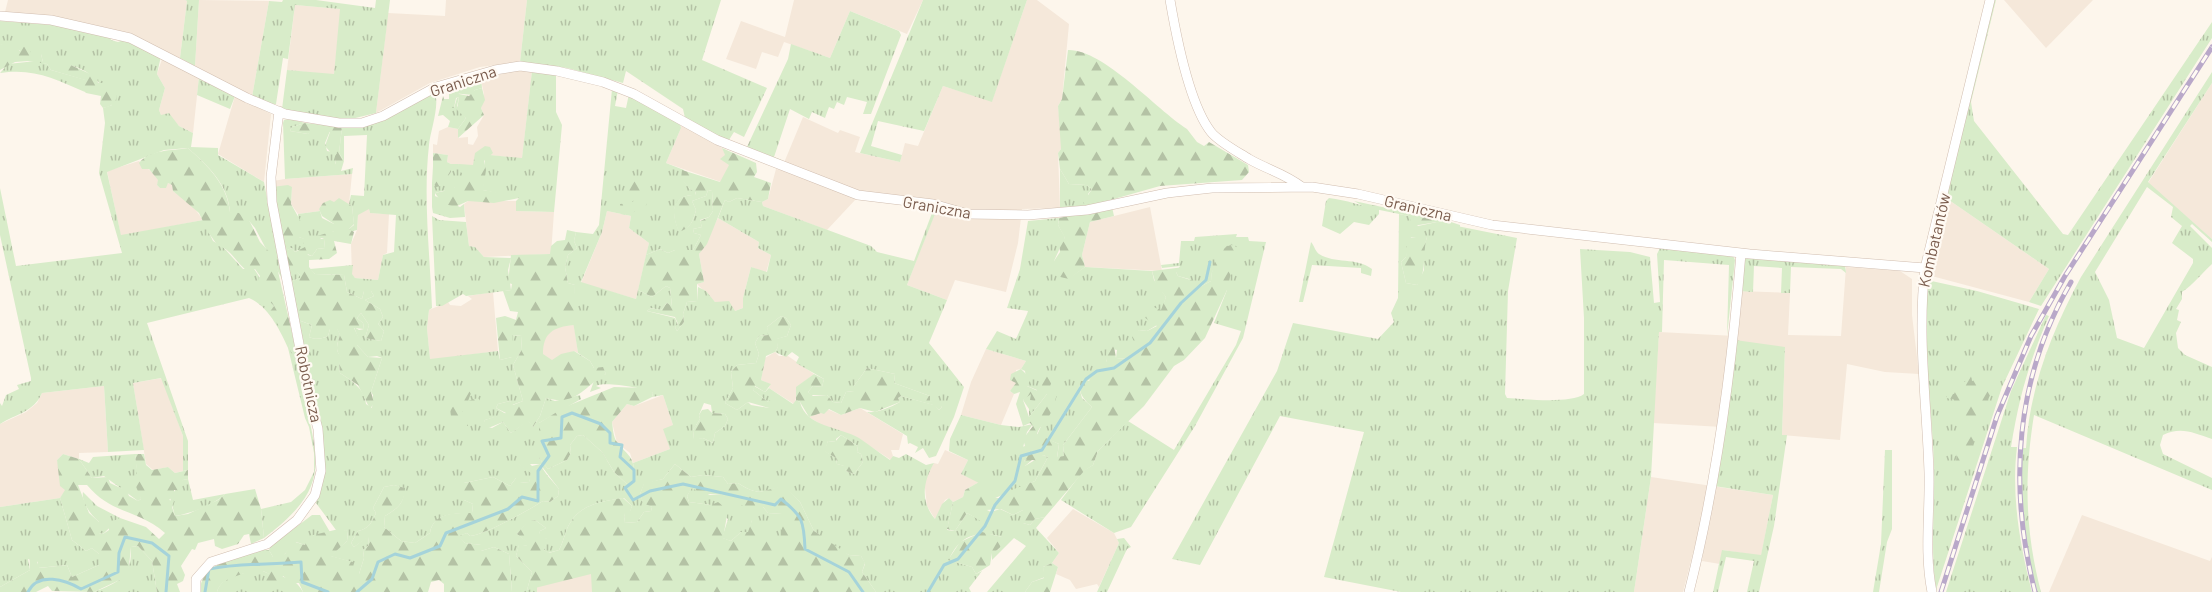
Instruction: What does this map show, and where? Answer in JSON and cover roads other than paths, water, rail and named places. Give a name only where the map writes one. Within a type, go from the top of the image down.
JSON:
[{"type":"street","points":[[1170,0],[1177,41],[1198,105],[1212,132],[1249,159],[1302,187]]},
{"type":"street","name":"Kombatantów","points":[[1932,592],[1928,554],[1929,473],[1920,313],[1925,268],[1990,0]]},
{"type":"street","name":"Graniczna","points":[[0,16],[51,20],[130,38],[246,98],[279,111],[317,121],[362,123],[383,116],[436,87],[520,66],[557,71],[603,82],[634,94],[717,140],[858,195],[933,204],[968,214],[1028,215],[1087,210],[1167,193],[1212,188],[1302,187],[1358,194],[1492,225],[1741,253],[1925,268]]},
{"type":"street","name":"Robotnicza","points":[[196,592],[196,579],[211,562],[267,544],[297,520],[315,495],[321,471],[318,429],[308,391],[272,202],[271,177],[279,111]]},
{"type":"street","points":[[1689,592],[1706,524],[1734,343],[1741,253]]},
{"type":"waterway","points":[[928,592],[944,565],[958,559],[985,526],[995,505],[1015,481],[1021,456],[1042,450],[1086,379],[1097,371],[1114,368],[1150,343],[1181,303],[1206,280],[1210,262]]},
{"type":"waterway","points":[[357,592],[372,579],[378,562],[395,554],[410,558],[440,546],[446,533],[508,509],[522,497],[538,501],[538,471],[549,456],[542,441],[561,438],[562,417],[572,413],[601,424],[610,433],[610,443],[622,445],[620,457],[634,470],[634,481],[625,488],[633,500],[650,491],[683,484],[775,505],[781,499],[794,510],[801,520],[805,549],[849,572],[863,592]]},
{"type":"waterway","points":[[28,592],[38,581],[45,579],[60,580],[81,589],[118,572],[119,553],[125,537],[152,543],[169,556],[166,592]]},
{"type":"waterway","points":[[205,592],[209,569],[301,562],[302,582],[328,592]]},
{"type":"railway","points":[[1941,592],[1997,416],[2031,336],[2065,276],[2212,47]]},
{"type":"railway","points":[[2035,592],[2026,552],[2021,512],[2022,433],[2028,394],[2038,356],[2052,319],[2071,282]]}]
